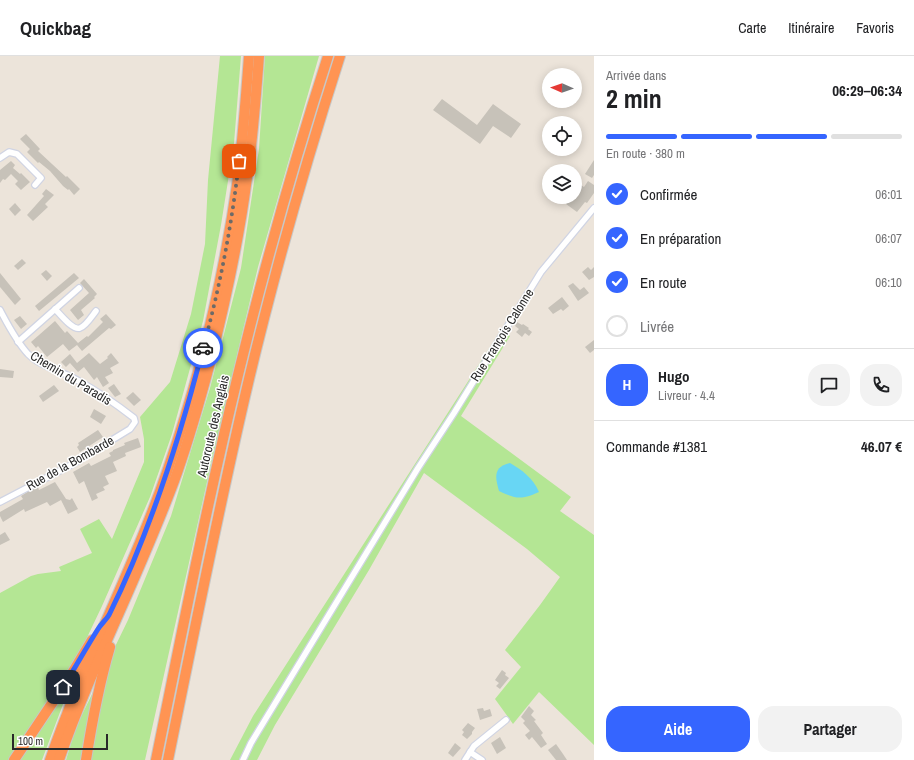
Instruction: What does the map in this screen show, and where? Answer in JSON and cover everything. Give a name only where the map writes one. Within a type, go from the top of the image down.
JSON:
[{"type":"highway","points":[[59,760],[168,468],[193,389],[212,316],[229,235],[238,176],[249,56]]},
{"type":"highway","points":[[50,760],[72,699],[152,541],[178,471],[203,391],[224,310],[238,236],[254,120],[258,56]]},
{"type":"highway","name":"Autoroute des Anglais","points":[[156,760],[214,482],[238,376],[272,243],[328,56]]},
{"type":"highway","name":"Autoroute des Anglais","points":[[168,760],[225,485],[249,378],[284,243],[340,56]]},
{"type":"highway","points":[[14,760],[71,675],[98,628],[112,618]]},
{"type":"highway","points":[[86,760],[94,708],[112,641],[112,618]]},
{"type":"street","points":[[0,158],[8,152],[17,154],[41,178],[35,185]]},
{"type":"street","name":"Rue François Calonne","points":[[243,760],[254,737],[418,468],[541,272],[594,208]]},
{"type":"street","points":[[18,342],[79,288]]},
{"type":"street","points":[[55,309],[72,327],[78,328],[83,326],[96,311]]},
{"type":"street","name":"Chemin du Paradis","points":[[0,310],[18,342],[29,355],[77,380],[117,406],[135,420]]},
{"type":"street","name":"Rue de la Bombarde","points":[[0,502],[81,459],[130,429],[134,425],[135,420]]},
{"type":"street","points":[[465,760],[474,746],[506,720]]},
{"type":"street","points":[[470,752],[482,760]]},
{"type":"green space","points":[[220,56],[241,56],[234,143],[221,225],[203,321],[172,434],[150,497],[102,606],[82,648],[59,683],[65,699],[42,760],[0,760],[0,593],[31,576],[61,571],[59,567],[92,553],[80,529],[99,519],[112,539],[144,462],[144,439],[140,417],[170,382],[191,314],[205,244],[208,180]]},
{"type":"green space","points":[[265,56],[319,56],[258,267],[211,464],[145,760],[66,760],[76,727],[128,620],[171,516],[210,388],[241,268],[259,149]]},
{"type":"green space","points":[[501,330],[510,336],[461,416],[571,497],[560,511],[594,535],[594,745],[539,692],[513,724],[495,699],[521,667],[505,650],[560,577],[527,549],[424,473],[369,570],[275,725],[257,760],[230,760],[253,716]]},
{"type":"water","points":[[510,463],[527,475],[537,487],[539,492],[519,498],[499,491],[496,477],[498,470],[504,465]]},
{"type":"building","points":[[442,99],[477,125],[493,104],[521,124],[511,138],[493,126],[480,144],[433,110]]},
{"type":"building","points":[[26,134],[40,149],[38,151],[80,189],[74,195],[69,189],[68,190],[63,186],[50,171],[39,162],[38,163],[27,152],[30,149],[20,139]]},
{"type":"building","points":[[594,160],[594,175],[592,178],[585,174]]},
{"type":"building","points":[[11,161],[15,165],[13,168],[20,174],[21,173],[30,182],[21,190],[15,184],[18,181],[11,174],[0,183],[0,170]]},
{"type":"building","points":[[588,181],[594,185],[594,193],[587,203],[585,202],[577,212],[566,204],[582,204],[582,186],[584,187]]},
{"type":"building","points":[[46,189],[54,195],[45,204],[48,207],[33,221],[27,215],[44,196],[42,194]]},
{"type":"building","points":[[15,203],[21,210],[15,216],[9,209]]},
{"type":"building","points":[[22,259],[26,263],[18,270],[14,266]]},
{"type":"building","points":[[588,267],[591,270],[594,267],[594,277],[589,280],[582,272]]},
{"type":"building","points":[[46,270],[52,276],[47,281],[41,274]]},
{"type":"building","points":[[0,273],[21,299],[15,305],[0,287]]},
{"type":"building","points":[[74,273],[79,278],[39,311],[35,306]]},
{"type":"building","points":[[84,279],[97,294],[94,297],[95,298],[81,310],[84,315],[78,320],[70,310],[89,293],[80,283]]},
{"type":"building","points":[[573,283],[580,290],[584,287],[589,293],[578,301],[568,286]]},
{"type":"building","points":[[562,297],[569,306],[563,311],[561,309],[553,314],[548,308]]},
{"type":"building","points":[[106,314],[116,325],[111,329],[109,328],[82,351],[77,345],[69,351],[63,344],[47,357],[38,346],[36,348],[31,342],[55,321],[65,333],[67,331],[78,343],[87,336],[88,337],[103,322],[100,319]]},
{"type":"building","points":[[20,316],[27,324],[21,329],[14,320]]},
{"type":"building","points":[[517,322],[529,328],[528,329],[532,332],[529,336],[525,333],[522,337],[516,332],[519,329],[515,326]]},
{"type":"building","points":[[594,340],[594,350],[590,353],[585,347]]},
{"type":"building","points":[[89,353],[100,364],[108,358],[107,357],[111,353],[119,363],[110,368],[113,373],[105,377],[109,383],[103,387],[97,377],[94,380],[84,367],[78,372],[70,363],[66,367],[61,362],[70,354],[77,363]]},
{"type":"building","points":[[0,369],[14,371],[13,378],[0,377]]},
{"type":"building","points":[[114,384],[121,394],[115,397],[108,388]]},
{"type":"building","points":[[54,385],[59,391],[43,402],[39,396]]},
{"type":"building","points":[[133,392],[141,400],[134,406],[126,398]]},
{"type":"building","points":[[94,409],[106,416],[101,424],[90,417]]},
{"type":"building","points":[[98,430],[103,437],[80,452],[77,447],[79,445],[78,443]]},
{"type":"building","points":[[138,438],[141,447],[125,453],[126,456],[113,462],[117,471],[105,476],[109,484],[103,487],[105,490],[96,494],[98,498],[92,501],[84,481],[79,484],[73,472],[89,463],[91,466],[111,456],[109,453],[113,450],[125,445],[124,443]]},
{"type":"building","points":[[55,482],[66,499],[70,500],[72,498],[78,509],[68,514],[61,500],[50,506],[47,502],[25,512],[24,509],[3,522],[0,512],[23,499],[21,496],[29,491],[38,487],[39,490]]},
{"type":"building","points":[[5,532],[10,540],[0,545],[0,535]]},
{"type":"building","points":[[502,670],[509,678],[500,689],[496,686],[499,683],[495,680]]},
{"type":"building","points":[[529,706],[534,711],[531,715],[536,720],[534,721],[543,733],[541,735],[547,744],[541,748],[532,737],[529,740],[525,735],[530,731],[523,723],[525,721],[521,717]]},
{"type":"building","points":[[483,708],[484,711],[490,709],[492,716],[480,720],[477,709]]},
{"type":"building","points":[[468,723],[475,728],[467,739],[462,735],[464,732],[462,730]]},
{"type":"building","points":[[500,737],[506,748],[497,754],[491,743]]},
{"type":"building","points":[[455,743],[461,748],[453,757],[448,753]]},
{"type":"building","points":[[556,744],[567,760],[556,760],[548,750]]},
{"type":"way so far","points":[[203,348],[214,309],[229,235],[239,161]]},
{"type":"route","points":[[63,687],[90,644],[98,628],[108,617],[141,541],[168,468],[193,389],[203,348]]}]
